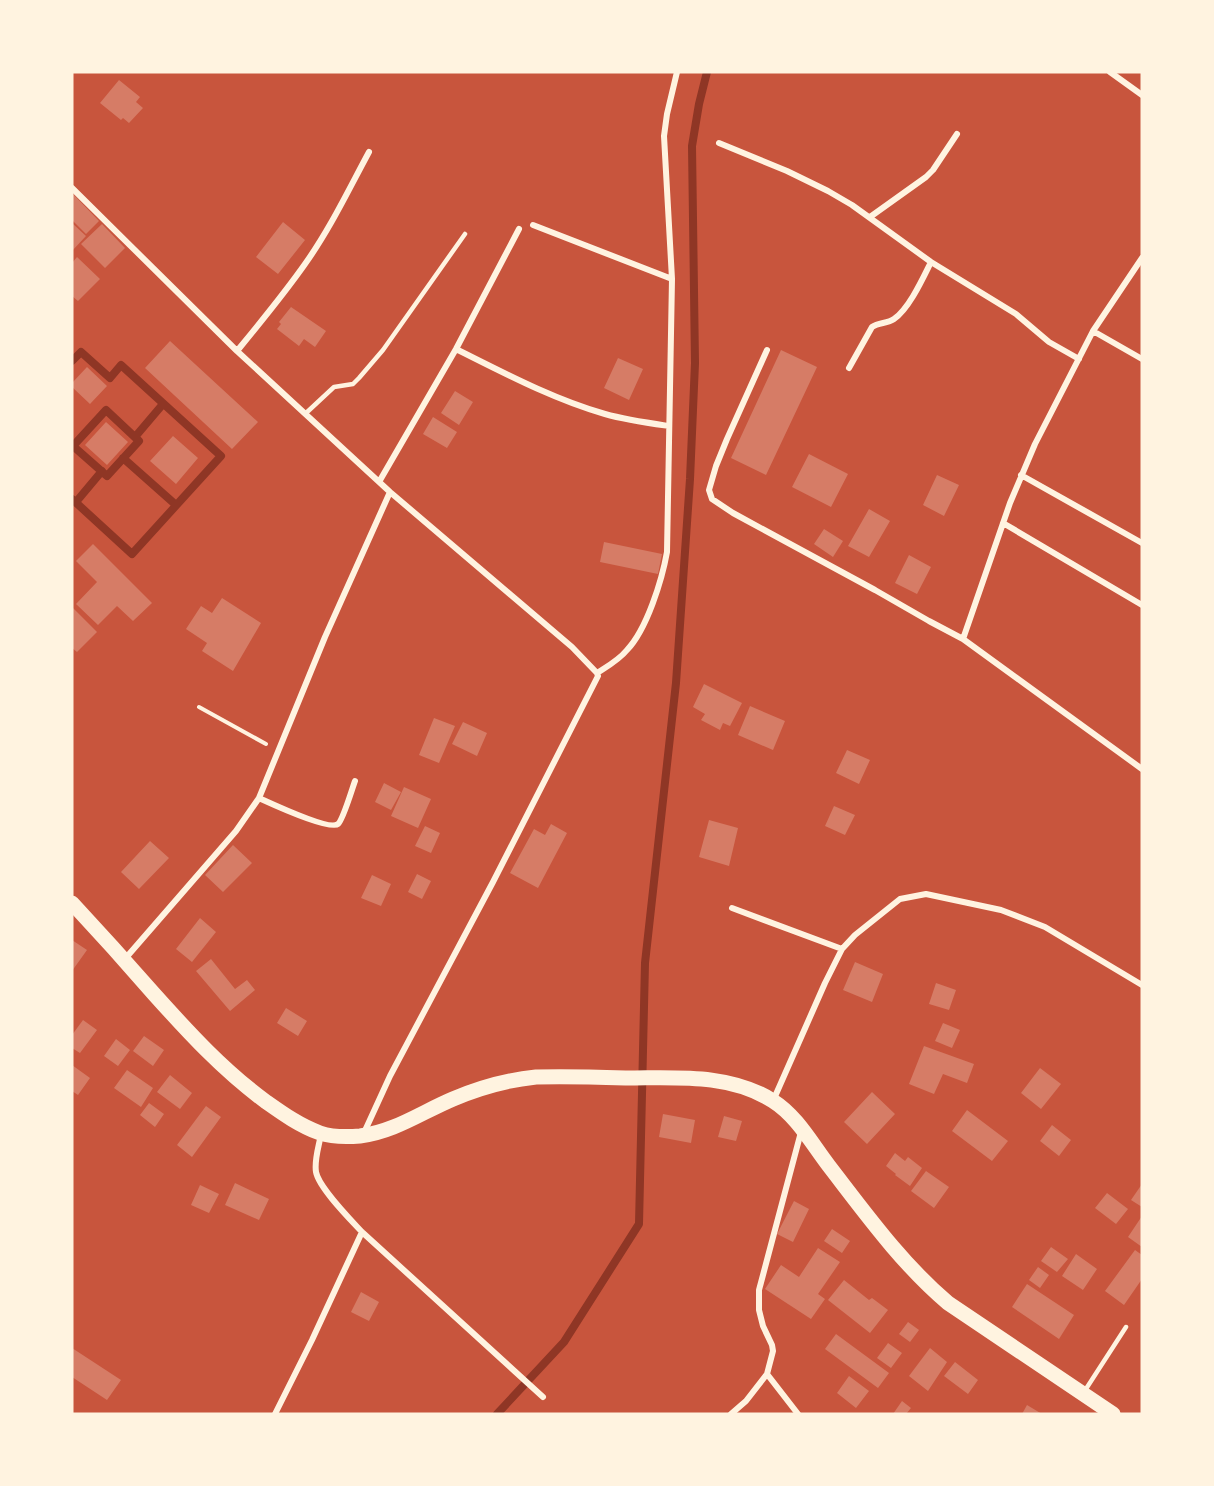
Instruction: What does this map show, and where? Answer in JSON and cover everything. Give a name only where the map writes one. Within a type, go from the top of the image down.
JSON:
[{"type":"main road","points":[[72,903],[219,1064],[242,1084],[296,1122],[321,1134],[362,1136],[407,1122],[453,1099],[520,1078],[663,1077],[717,1081],[752,1090],[773,1101],[788,1114],[877,1227],[933,1290],[948,1303],[1113,1414]]},
{"type":"street","points":[[597,673],[621,657],[636,638],[663,575],[667,552],[672,279],[664,136],[677,72]]},
{"type":"street","points":[[1110,72],[1142,95]]},
{"type":"street","points":[[870,217],[933,170],[957,134]]},
{"type":"street","points":[[719,143],[787,171],[870,217],[932,262],[1016,314],[1049,342],[1079,359]]},
{"type":"street","points":[[237,351],[307,262],[369,152]]},
{"type":"street","points":[[72,188],[237,351],[390,492],[572,647],[598,676],[493,882],[390,1076],[362,1136]]},
{"type":"street","points":[[533,225],[672,279]]},
{"type":"street","points":[[379,482],[456,349],[519,229]]},
{"type":"street","points":[[963,639],[1021,475],[1044,426],[1093,331],[1142,258]]},
{"type":"street","points":[[849,368],[872,327],[897,318],[932,262]]},
{"type":"street","points":[[1093,331],[1142,359]]},
{"type":"street","points":[[456,349],[585,408],[608,415],[669,426]]},
{"type":"street","points":[[767,350],[716,466],[709,490],[712,499],[733,513],[963,639],[1142,769]]},
{"type":"street","points":[[1021,475],[1142,543]]},
{"type":"street","points":[[124,960],[229,839],[259,798],[325,637],[390,492]]},
{"type":"street","points":[[1003,524],[1142,605]]},
{"type":"street","points":[[259,798],[314,821],[335,826],[342,818],[355,781]]},
{"type":"street","points":[[773,1101],[842,949],[855,935],[900,899],[926,894],[1001,910],[1045,927],[1142,985]]},
{"type":"street","points":[[732,908],[842,949]]},
{"type":"street","points":[[731,1414],[746,1401],[767,1374],[772,1345],[759,1310],[759,1290],[801,1129]]},
{"type":"street","points":[[321,1134],[316,1173],[321,1183],[362,1232],[540,1395]]},
{"type":"street","points":[[275,1414],[362,1232]]},
{"type":"street","points":[[767,1374],[798,1414]]},
{"type":"lane","points":[[305,414],[334,387],[353,384],[359,378],[383,350],[465,234]]},
{"type":"lane","points":[[1083,1394],[1126,1327]]},
{"type":"path","points":[[199,707],[278,751]]},
{"type":"building","points":[[119,80],[140,97],[136,102],[143,108],[129,123],[123,118],[121,120],[100,103]]},
{"type":"building","points":[[72,193],[99,221],[86,234],[72,220]]},
{"type":"building","points":[[283,222],[305,240],[278,274],[256,257]]},
{"type":"building","points":[[72,223],[86,236],[72,251]]},
{"type":"building","points":[[102,224],[125,248],[105,268],[81,244]]},
{"type":"building","points":[[77,257],[100,279],[78,301],[72,296],[72,263]]},
{"type":"building","points":[[291,307],[326,331],[315,347],[304,339],[299,346],[277,329],[281,324],[279,322]]},
{"type":"building","points":[[170,341],[258,422],[232,449],[145,368]]},
{"type":"building","points":[[781,350],[817,367],[766,475],[731,458]]},
{"type":"building","points":[[618,358],[643,369],[629,400],[604,388]]},
{"type":"building","points":[[87,367],[107,386],[90,404],[72,387],[72,383]]},
{"type":"building","points":[[455,391],[473,402],[459,425],[441,413]]},
{"type":"building","points":[[433,417],[457,432],[447,448],[423,434]]},
{"type":"building","points":[[106,422],[128,442],[107,465],[85,445]]},
{"type":"building","points":[[173,436],[198,458],[176,484],[150,461]]},
{"type":"building","points":[[809,454],[848,474],[831,507],[792,487]]},
{"type":"building","points":[[937,475],[959,485],[944,516],[923,505]]},
{"type":"building","points":[[869,509],[890,521],[869,557],[848,546]]},
{"type":"building","points":[[824,529],[843,541],[833,557],[814,544]]},
{"type":"building","points":[[604,542],[662,554],[658,574],[600,562]]},
{"type":"building","points":[[93,544],[152,603],[133,621],[117,606],[98,625],[76,604],[97,582],[76,561]]},
{"type":"building","points":[[909,555],[931,567],[917,594],[895,583]]},
{"type":"building","points":[[222,598],[261,623],[233,671],[202,651],[207,643],[186,629],[201,606],[212,613]]},
{"type":"building","points":[[72,607],[97,632],[77,652],[72,648]]},
{"type":"building","points":[[704,684],[742,703],[730,726],[723,723],[720,730],[701,720],[705,714],[693,707]]},
{"type":"building","points":[[750,706],[785,721],[773,750],[738,735]]},
{"type":"building","points":[[434,718],[455,726],[439,763],[419,755]]},
{"type":"building","points":[[463,722],[487,733],[477,756],[452,744]]},
{"type":"building","points":[[847,750],[870,760],[859,784],[836,773]]},
{"type":"building","points":[[384,783],[401,792],[391,810],[375,802]]},
{"type":"building","points":[[404,787],[431,799],[418,828],[391,816]]},
{"type":"building","points":[[834,806],[855,815],[845,835],[825,826]]},
{"type":"building","points":[[709,820],[738,828],[729,866],[699,857]]},
{"type":"building","points":[[551,824],[567,833],[538,888],[510,873],[534,829],[545,835]]},
{"type":"building","points":[[425,826],[440,833],[431,853],[415,846]]},
{"type":"building","points":[[150,841],[169,858],[139,889],[121,872]]},
{"type":"building","points":[[233,845],[252,863],[223,892],[205,875]]},
{"type":"building","points":[[417,874],[431,881],[422,899],[408,892]]},
{"type":"building","points":[[372,875],[391,884],[381,906],[361,898]]},
{"type":"building","points":[[200,918],[216,932],[192,962],[176,949]]},
{"type":"building","points":[[72,940],[87,950],[72,971]]},
{"type":"building","points":[[211,959],[235,989],[247,980],[255,990],[230,1011],[196,971]]},
{"type":"building","points":[[855,962],[883,974],[872,1002],[843,990]]},
{"type":"building","points":[[936,983],[956,990],[949,1010],[929,1004]]},
{"type":"building","points":[[286,1008],[307,1021],[298,1036],[277,1023]]},
{"type":"building","points":[[83,1020],[97,1030],[80,1053],[72,1048],[72,1035]]},
{"type":"building","points":[[943,1023],[960,1030],[952,1048],[935,1041]]},
{"type":"building","points":[[144,1036],[164,1050],[153,1066],[133,1051]]},
{"type":"building","points":[[116,1039],[130,1050],[118,1066],[104,1056]]},
{"type":"building","points":[[924,1046],[974,1064],[967,1083],[943,1074],[934,1094],[909,1084]]},
{"type":"building","points":[[72,1065],[90,1078],[78,1095],[72,1091]]},
{"type":"building","points":[[1040,1068],[1061,1084],[1041,1109],[1021,1093]]},
{"type":"building","points":[[127,1070],[153,1088],[141,1107],[114,1088]]},
{"type":"building","points":[[170,1075],[192,1093],[180,1109],[157,1092]]},
{"type":"building","points":[[872,1092],[895,1114],[867,1144],[844,1122]]},
{"type":"building","points":[[149,1103],[164,1114],[155,1127],[140,1115]]},
{"type":"building","points":[[206,1106],[221,1117],[192,1157],[177,1145]]},
{"type":"building","points":[[967,1110],[1008,1141],[992,1161],[952,1131]]},
{"type":"building","points":[[663,1114],[695,1120],[691,1143],[659,1137]]},
{"type":"building","points":[[724,1116],[742,1121],[736,1141],[718,1137]]},
{"type":"building","points":[[1052,1125],[1071,1140],[1059,1156],[1040,1141]]},
{"type":"building","points":[[895,1153],[905,1161],[908,1157],[922,1168],[910,1186],[886,1166]]},
{"type":"building","points":[[926,1171],[949,1187],[934,1208],[911,1191]]},
{"type":"building","points":[[235,1183],[269,1199],[259,1220],[225,1205]]},
{"type":"building","points":[[1142,1184],[1142,1207],[1131,1200]]},
{"type":"building","points":[[200,1185],[219,1194],[209,1213],[191,1205]]},
{"type":"building","points":[[1107,1193],[1128,1209],[1116,1224],[1095,1208]]},
{"type":"building","points":[[794,1201],[809,1209],[793,1242],[777,1234]]},
{"type":"building","points":[[1142,1216],[1142,1247],[1128,1237]]},
{"type":"building","points":[[832,1229],[850,1241],[842,1253],[824,1241]]},
{"type":"building","points":[[1051,1247],[1068,1259],[1057,1272],[1041,1261]]},
{"type":"building","points":[[818,1248],[840,1262],[818,1294],[825,1299],[811,1319],[765,1289],[781,1265],[799,1277]]},
{"type":"building","points":[[1135,1250],[1142,1255],[1142,1279],[1124,1305],[1105,1291]]},
{"type":"building","points":[[1076,1254],[1097,1269],[1083,1290],[1062,1276]]},
{"type":"building","points":[[1038,1267],[1049,1275],[1040,1288],[1029,1280]]},
{"type":"building","points":[[844,1280],[869,1300],[872,1298],[888,1310],[870,1333],[828,1300]]},
{"type":"building","points":[[1027,1284],[1074,1315],[1059,1339],[1012,1307]]},
{"type":"building","points":[[361,1292],[379,1302],[369,1321],[351,1312]]},
{"type":"building","points":[[908,1322],[919,1330],[910,1342],[899,1334]]},
{"type":"building","points":[[836,1334],[889,1373],[878,1388],[825,1349]]},
{"type":"building","points":[[888,1343],[902,1353],[891,1368],[877,1358]]},
{"type":"building","points":[[72,1348],[121,1380],[107,1400],[72,1377]]},
{"type":"building","points":[[930,1348],[947,1362],[928,1391],[909,1376]]},
{"type":"building","points":[[955,1362],[978,1380],[968,1394],[944,1376]]},
{"type":"building","points":[[849,1376],[869,1391],[856,1408],[837,1393]]},
{"type":"building","points":[[902,1401],[911,1408],[906,1414],[893,1414]]},
{"type":"building","points":[[1027,1405],[1042,1414],[1022,1414]]},
{"type":"waterway","points":[[497,1414],[564,1342],[639,1224],[645,963],[676,683],[690,479],[695,363],[692,146],[707,72]]},
{"type":"waterway","points":[[72,361],[81,352],[110,378],[121,365],[221,456],[132,554],[72,499]]},
{"type":"waterway","points":[[135,437],[163,404]]},
{"type":"waterway","points":[[106,410],[139,441],[107,476],[73,446],[106,410]]},
{"type":"waterway","points":[[123,458],[176,505]]},
{"type":"waterway","points":[[76,502],[102,471]]}]
